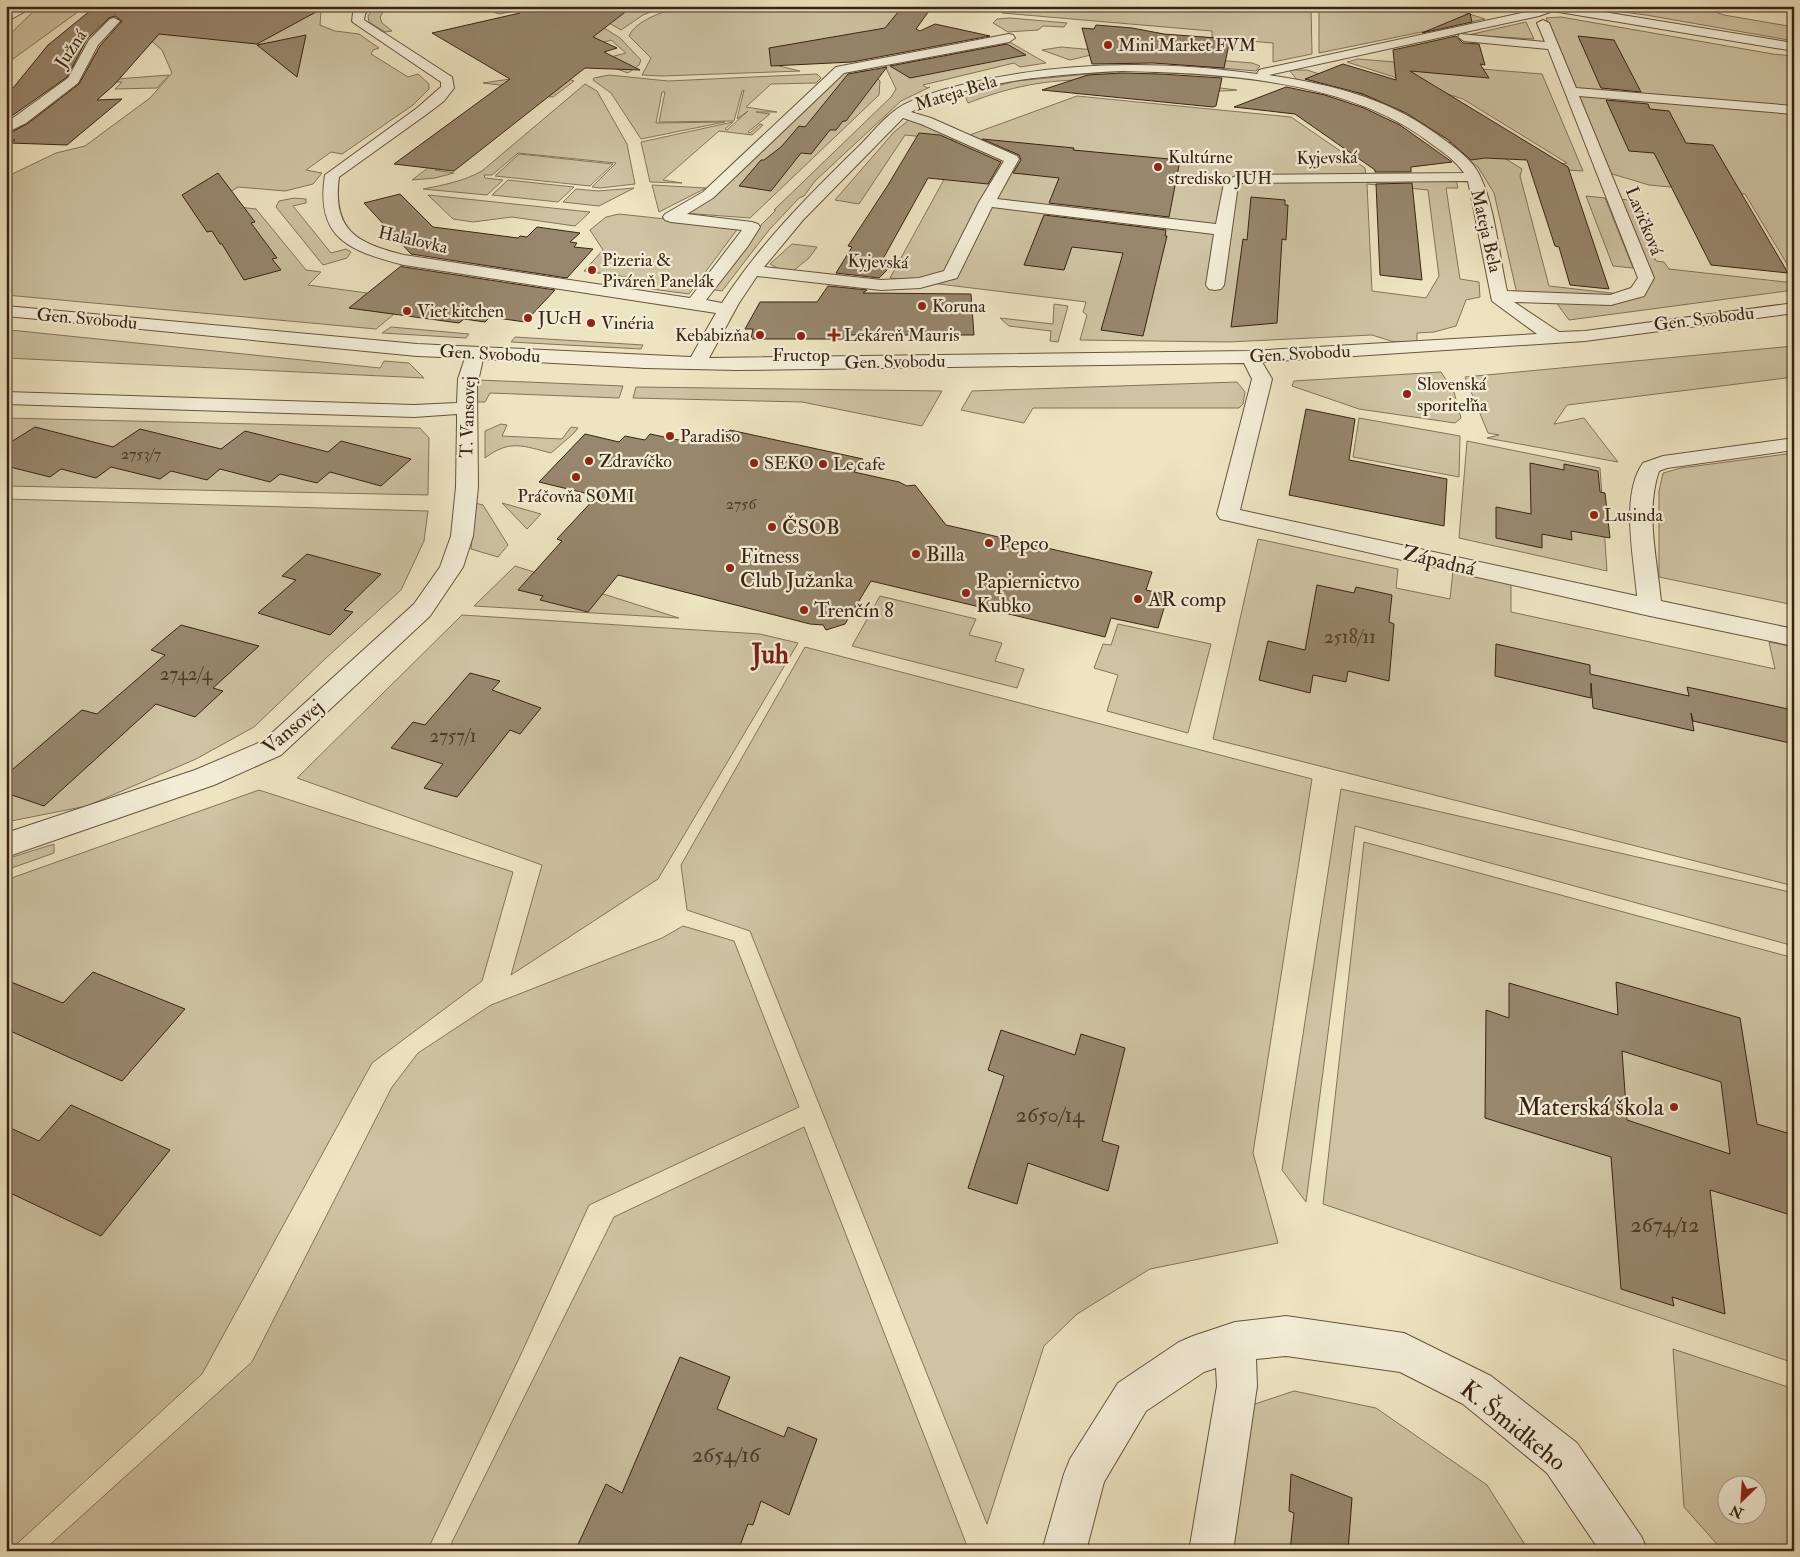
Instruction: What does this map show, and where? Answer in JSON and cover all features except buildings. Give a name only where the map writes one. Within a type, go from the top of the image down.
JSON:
[{"type":"street","name":"Halalovka","points":[[367,6],[359,13],[358,21],[447,80],[448,88],[422,111],[332,175],[328,202],[335,225],[360,246],[380,255],[404,260],[728,308]]},
{"type":"street","points":[[6,19],[20,10]]},
{"type":"street","points":[[1545,12],[1794,47]]},
{"type":"street","name":"Mateja Bela","points":[[1247,76],[1545,12]]},
{"type":"street","name":"Lavičková","points":[[1500,299],[1612,300],[1638,292],[1646,278],[1569,91],[1552,46],[1545,12]]},
{"type":"street","name":"Južná","points":[[6,129],[21,120],[73,80],[93,43],[114,21]]},
{"type":"street","points":[[1450,32],[1470,39],[1552,46]]},
{"type":"street","points":[[694,304],[742,243],[752,227],[671,217],[708,195],[840,70],[1009,38]]},
{"type":"street","name":"Mateja Bela","points":[[697,363],[728,308],[754,270],[795,220],[900,113],[911,106],[944,93],[1019,76],[1058,71],[1154,68],[1247,76],[1344,94],[1406,118],[1448,149],[1468,169],[1480,194],[1500,299],[1496,306],[1496,312],[1503,327],[1514,341]]},
{"type":"street","points":[[1569,91],[1794,110]]},
{"type":"street","name":"Kyjevská","points":[[754,270],[881,285],[920,283],[951,274],[987,202],[1012,159],[926,120],[900,113]]},
{"type":"street","name":"Kyjevská","points":[[1215,286],[1231,183],[1239,179],[1472,177]]},
{"type":"street","points":[[987,202],[1223,230]]},
{"type":"street","name":"Mateja Bela","points":[[1500,299],[1556,338]]},
{"type":"street","name":"Gen. Svobodu","points":[[1585,336],[1794,308]]},
{"type":"street","name":"Gen. Svobodu","points":[[6,311],[476,353],[697,363],[1250,357],[1585,336],[1705,332],[1794,321]]},
{"type":"street","name":"Gen. Svobodu","points":[[6,328],[26,314]]},
{"type":"street","name":"T. Vansovej","points":[[466,483],[466,376],[476,353]]},
{"type":"street","name":"Západná","points":[[1250,357],[1262,379],[1228,514],[1650,608],[1794,638]]},
{"type":"street","points":[[6,398],[414,411],[467,408]]},
{"type":"street","points":[[1650,608],[1642,514],[1646,475],[1650,468],[1663,462],[1794,444]]},
{"type":"street","name":"Vansovej","points":[[6,845],[71,826],[209,776],[247,762],[272,748],[422,610],[458,553],[464,525],[466,483]]},
{"type":"street","name":"K. Šmidkeho","points":[[1064,1551],[1085,1474],[1132,1397],[1193,1356],[1235,1342],[1286,1336],[1404,1353],[1477,1390],[1562,1458],[1626,1551]]},
{"type":"street","points":[[1211,1551],[1237,1386],[1235,1342]]},
{"type":"shaded area","points":[[39,6],[86,6],[6,64],[6,38]]},
{"type":"shaded area","points":[[132,6],[328,6],[321,10],[320,25],[335,31],[359,34],[379,48],[373,50],[371,54],[408,77],[418,74],[429,84],[429,89],[413,105],[342,154],[331,152],[306,170],[322,173],[313,184],[285,191],[238,187],[212,204],[256,209],[306,270],[321,272],[308,285],[367,293],[350,308],[394,314],[376,329],[6,295],[6,177],[56,153],[85,146],[150,98],[172,73],[162,50],[148,38],[121,24],[120,22],[133,8]]},
{"type":"shaded area","points":[[475,6],[569,6],[620,38],[641,60],[639,65],[628,73],[595,61],[626,53],[611,40],[597,44],[522,10],[499,14]]},
{"type":"shaded area","points":[[580,6],[666,6],[643,15],[621,30]]},
{"type":"shaded area","points":[[678,6],[876,6],[905,9],[913,24],[775,65],[800,71],[662,76],[642,75],[651,58],[629,36],[632,30],[643,21]]},
{"type":"shaded area","points":[[1006,6],[1311,6],[1312,54],[1273,62],[1273,43],[1212,38],[1212,31],[1002,13]]},
{"type":"shaded area","points":[[1319,6],[1393,6],[1463,12],[1485,19],[1319,53]]},
{"type":"shaded area","points":[[1577,6],[1697,6],[1724,15],[1794,27],[1794,41],[1646,15]]},
{"type":"shaded area","points":[[377,10],[383,12],[380,17],[382,23],[392,31],[385,32],[369,22],[368,16],[371,12]]},
{"type":"shaded area","points":[[1561,17],[1794,56],[1794,268],[1790,269],[1745,194],[1649,185],[1609,173],[1546,18]]},
{"type":"shaded area","points":[[1010,18],[1067,23],[1064,27],[1043,26],[1038,30],[1008,32],[993,23],[997,19]]},
{"type":"shaded area","points":[[1526,22],[1534,39],[1468,35]]},
{"type":"shaded area","points":[[1008,41],[1046,63],[1020,67],[1014,63],[923,85],[927,88],[930,87],[901,101],[815,181],[804,196],[799,198],[769,230],[722,291],[710,289],[757,229],[776,210],[774,210],[891,97],[896,89],[884,64]]},
{"type":"shaded area","points":[[1061,47],[1163,56],[1091,55],[1070,60],[1042,50]]},
{"type":"shaded area","points":[[1181,57],[1252,63],[1260,66],[1256,71],[1175,64]]},
{"type":"shaded area","points":[[1358,59],[1542,74],[1583,171],[1532,168],[1567,163],[1463,99],[1347,62]]},
{"type":"shaded area","points":[[856,69],[871,71],[880,81],[879,95],[750,218],[683,213],[843,72]]},
{"type":"shaded area","points":[[1289,70],[1307,70],[1424,108],[1522,169],[1520,176],[1549,286],[1620,294],[1609,297],[1517,294],[1494,193],[1478,167],[1446,143],[1456,142],[1411,113],[1340,86],[1336,88],[1299,82]]},
{"type":"shaded area","points":[[1119,71],[1118,79],[1237,90],[1200,91],[1110,81],[1075,80],[1013,88],[968,103],[964,94],[1016,81]]},
{"type":"shaded area","points":[[551,73],[574,81],[553,97],[532,95],[435,170],[454,173],[435,178],[412,180],[532,89],[483,83]]},
{"type":"shaded area","points":[[817,74],[821,78],[816,83],[771,84],[746,107],[777,112],[756,112],[770,114],[748,132],[750,133],[760,124],[763,125],[752,135],[719,131],[663,180],[682,183],[650,182],[641,142],[733,122],[725,129],[727,130],[748,111],[737,119],[744,90],[742,91],[734,121],[659,122],[665,92],[662,92],[656,123],[725,122],[641,139],[611,93],[593,80],[594,78],[609,75],[668,81]]},
{"type":"shaded area","points":[[169,75],[157,88],[115,89],[122,82],[78,82]]},
{"type":"shaded area","points":[[585,84],[597,91],[627,144],[635,184],[600,188],[592,187],[616,163],[518,153],[492,175],[484,175],[485,178],[503,180],[487,195],[423,189],[461,180],[482,171]]},
{"type":"shaded area","points":[[1077,96],[1291,117],[1365,168],[1366,181],[1456,179],[1458,188],[1446,188],[1460,279],[1479,282],[1480,297],[1466,300],[1456,326],[1434,332],[1417,333],[1417,342],[1394,342],[1372,335],[1229,342],[1080,340],[1087,315],[1083,312],[1086,302],[890,278],[953,163],[946,162],[956,140],[905,135],[859,204],[835,200],[894,132],[909,120],[967,136]],"holes":[[[1367,184],[1428,190],[1439,276],[1426,298],[1372,291]]]},
{"type":"shaded area","points":[[519,154],[613,164],[590,186],[495,176]]},
{"type":"shaded area","points":[[508,180],[574,187],[558,202],[492,195]]},
{"type":"shaded area","points":[[652,185],[706,188],[659,212]]},
{"type":"shaded area","points":[[634,188],[599,206],[563,202],[576,189],[598,191]]},
{"type":"shaded area","points":[[428,195],[590,212],[575,226],[512,217],[473,222],[453,219]]},
{"type":"shaded area","points":[[1586,196],[1605,198],[1633,268],[1613,266]]},
{"type":"shaded area","points":[[294,198],[306,199],[306,203],[293,206],[331,253],[346,249],[351,252],[347,258],[323,265],[276,207],[279,201]]},
{"type":"shaded area","points":[[1617,199],[1629,200],[1656,261],[1664,262],[1669,269],[1794,283],[1794,290],[1569,320],[1555,301],[1615,301],[1650,278]]},
{"type":"shaded area","points":[[619,214],[739,227],[689,294],[651,289],[656,281],[584,271],[603,250],[590,230],[606,217]]},
{"type":"shaded area","points":[[792,244],[817,247],[809,258],[793,271],[781,270],[770,264]]},
{"type":"shaded area","points":[[1054,304],[1068,306],[1058,342],[1050,341],[1051,331],[1009,326],[1000,318],[1053,324]]},
{"type":"shaded area","points":[[391,327],[469,334],[466,338],[382,333]]},
{"type":"shaded area","points":[[10,330],[380,368],[384,361],[409,363],[424,378],[6,358],[6,333]]},
{"type":"shaded area","points":[[515,337],[643,345],[641,349],[511,342]]},
{"type":"shaded area","points":[[1794,346],[1794,377],[1567,405],[1554,424],[1584,418],[1618,462],[1487,438],[1499,435],[1488,433],[1465,377]]},
{"type":"shaded area","points":[[1441,372],[1454,392],[1461,418],[1455,423],[1359,409],[1292,386],[1294,381]]},
{"type":"shaded area","points":[[478,380],[623,386],[619,398],[490,393],[485,402],[473,402]]},
{"type":"shaded area","points":[[1237,382],[1245,392],[1243,404],[1239,408],[1033,408],[1024,423],[961,410],[972,391]]},
{"type":"shaded area","points":[[636,387],[942,391],[922,426],[802,402],[633,398]]},
{"type":"shaded area","points":[[6,418],[420,428],[429,438],[428,495],[6,486]]},
{"type":"shaded area","points":[[1359,418],[1460,436],[1459,477],[1353,457]]},
{"type":"shaded area","points":[[501,424],[507,425],[502,436],[562,439],[571,427],[578,428],[551,453],[524,446],[509,446],[485,458],[485,431]]},
{"type":"shaded area","points":[[1467,441],[1600,468],[1607,571],[1459,538]]},
{"type":"shaded area","points":[[1794,453],[1794,605],[1659,577],[1659,491],[1663,473],[1681,468]]},
{"type":"shaded area","points":[[6,499],[428,511],[424,541],[401,590],[254,727],[196,759],[87,806],[6,822]]},
{"type":"shaded area","points":[[475,503],[483,505],[508,545],[498,557],[471,549]]},
{"type":"shaded area","points":[[502,503],[541,514],[527,529]]},
{"type":"shaded area","points":[[1258,539],[1398,569],[1396,588],[1450,599],[1453,571],[1511,584],[1511,612],[1775,669],[1769,642],[1794,647],[1794,886],[1213,739]]},
{"type":"shaded area","points":[[515,566],[679,618],[474,606]]},
{"type":"shaded area","points":[[880,596],[976,619],[969,635],[1002,643],[995,661],[1024,669],[1017,688],[852,646]]},
{"type":"shaded area","points":[[462,615],[760,634],[798,643],[658,879],[511,975],[542,865],[297,778]]},
{"type":"shaded area","points":[[1118,624],[1211,644],[1188,733],[1107,711],[1118,675],[1094,668],[1103,644],[1111,645]]},
{"type":"shaded area","points":[[805,647],[1312,779],[1253,1153],[1278,1243],[1150,1269],[1077,1314],[1044,1346],[987,1524],[750,931],[687,910],[681,865]]},
{"type":"shaded area","points":[[1341,789],[1794,893],[1794,946],[1355,826],[1306,1202],[1282,1170]]},
{"type":"shaded area","points":[[259,790],[513,872],[482,981],[372,1063],[202,1374],[9,1551],[6,1551],[6,880]]},
{"type":"shaded area","points":[[1364,842],[1794,958],[1794,1363],[1323,1204]]},
{"type":"shaded area","points":[[54,844],[54,853],[6,870],[6,859]]},
{"type":"shaded area","points":[[683,926],[734,941],[799,1107],[589,1205],[521,1354],[427,1551],[43,1551],[252,1362],[392,1087],[418,1053],[491,1005],[662,938]]},
{"type":"shaded area","points":[[804,1127],[969,1551],[451,1551],[452,1542],[614,1217]]},
{"type":"shaded area","points":[[1673,1349],[1794,1389],[1794,1551],[1723,1551],[1684,1507]]},
{"type":"shaded area","points":[[1294,1391],[1376,1408],[1487,1485],[1529,1551],[1229,1551],[1246,1407]]},
{"type":"place","name":"Mini Market FVM","points":[[1108,45]]},
{"type":"place","name":"Kultúrne stredisko JUH","points":[[1158,167]]},
{"type":"place","name":"Pizeria & Piváreň Panelák","points":[[592,270]]},
{"type":"place","name":"Koruna","points":[[922,306]]},
{"type":"place","name":"Viet kitchen","points":[[407,311]]},
{"type":"place","name":"JUcH","points":[[528,318]]},
{"type":"place","name":"Vinéria","points":[[591,323]]},
{"type":"place","name":"Kebabizňa","points":[[760,335]]},
{"type":"place","name":"Lekáreň Mauris","points":[[834,335]]},
{"type":"place","name":"Fructop","points":[[801,336]]},
{"type":"place","name":"Slovenská sporiteľňa","points":[[1407,394]]},
{"type":"place","name":"Paradiso","points":[[670,436]]},
{"type":"place","name":"Zdravíčko","points":[[589,461]]},
{"type":"place","name":"SEKO","points":[[754,463]]},
{"type":"place","name":"Le cafe","points":[[823,464]]},
{"type":"place","name":"Práčovňa SOMI","points":[[576,477]]},
{"type":"place","name":"Lusinda","points":[[1594,515]]},
{"type":"place","name":"ČSOB","points":[[772,527]]},
{"type":"place","name":"Pepco","points":[[989,543]]},
{"type":"place","name":"Billa","points":[[916,554]]},
{"type":"place","name":"Fitness Club Južanka","points":[[730,568]]},
{"type":"place","name":"Papiernictvo Kubko","points":[[966,593]]},
{"type":"place","name":"AR comp","points":[[1138,599]]},
{"type":"place","name":"Trenčín 8","points":[[804,610]]},
{"type":"place","name":"Materská škola","points":[[1674,1107]]},
{"type":"district","name":"Juh","points":[[770,655]]}]
